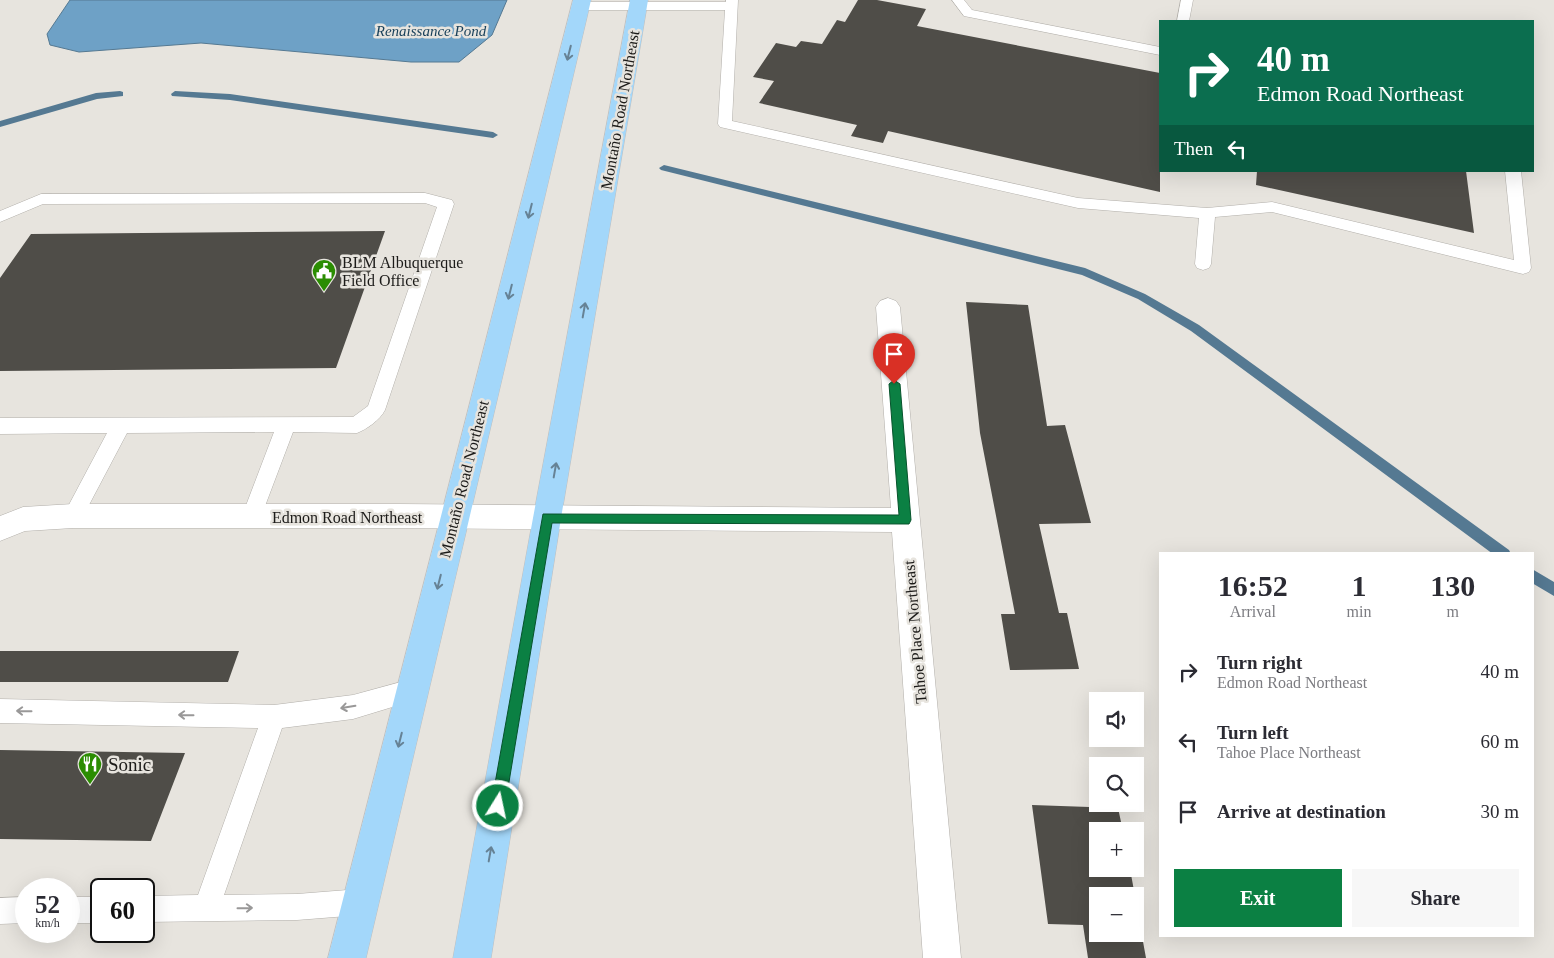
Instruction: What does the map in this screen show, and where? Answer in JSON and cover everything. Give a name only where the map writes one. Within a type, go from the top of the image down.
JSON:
[{"type":"main road","name":"Montaño Road Northeast","points":[[347,958],[581,3]]},
{"type":"main road","name":"Montaño Road Northeast","points":[[472,958],[638,3]]},
{"type":"street","name":"Tahoe Place Northeast","points":[[888,307],[942,958]]},
{"type":"street","name":"Edmon Road Northeast","points":[[0,529],[23,519],[73,516],[905,520]]},
{"type":"lane","points":[[958,0],[968,13],[1159,51]]},
{"type":"lane","points":[[1184,20],[1186,0]]},
{"type":"lane","points":[[581,3],[731,3],[726,124],[1078,203],[1207,214],[1272,207],[1523,268],[1513,172]]},
{"type":"lane","points":[[0,217],[42,199],[425,198],[446,204],[376,410],[357,425],[0,426]]},
{"type":"lane","points":[[1203,264],[1207,214]]},
{"type":"lane","points":[[252,516],[286,424]]},
{"type":"lane","points":[[73,516],[121,425]]},
{"type":"lane","points":[[0,711],[274,717],[353,707],[412,690]]},
{"type":"lane","points":[[206,909],[274,717]]},
{"type":"lane","points":[[155,909],[297,907],[360,902]]},
{"type":"lane","points":[[0,911],[15,910]]},
{"type":"water","name":"Renaissance Pond","points":[[70,0],[507,0],[492,35],[459,62],[411,62],[201,43],[79,52],[50,45],[47,34]]},
{"type":"building","points":[[858,0],[877,0],[926,9],[917,26],[1159,73],[1160,192],[888,131],[883,143],[851,136],[857,125],[759,103],[774,81],[753,77],[776,43],[796,47],[801,41],[822,44],[837,20],[845,22]]},
{"type":"building","points":[[1257,172],[1466,172],[1474,233],[1256,185]]},
{"type":"building","points":[[385,231],[336,368],[0,371],[0,278],[31,234]]},
{"type":"building","points":[[966,302],[1028,305],[1047,426],[1065,425],[1091,523],[1039,524],[1059,613],[1067,613],[1079,669],[1010,670],[1001,614],[1015,614],[980,433]]},
{"type":"building","points":[[0,651],[239,651],[228,682],[0,682]]},
{"type":"building","points":[[0,750],[185,753],[151,841],[0,839]]},
{"type":"building","points":[[1032,805],[1089,807],[1089,812],[1119,812],[1121,822],[1089,822],[1089,877],[1131,877],[1133,887],[1089,887],[1089,942],[1143,942],[1146,958],[1088,958],[1083,925],[1048,924]]},
{"type":"waterway","points":[[0,124],[96,96],[120,94]]},
{"type":"waterway","points":[[175,94],[230,97],[493,135]]},
{"type":"waterway","points":[[664,168],[1085,272],[1128,290],[1155,303],[1195,328],[1501,552]]},
{"type":"waterway","points":[[1534,576],[1554,590]]},
{"type":"place","name":"BLM Albuquerque Field Office","points":[[324,292]]},
{"type":"place","name":"Sonic","points":[[90,785]]},
{"type":"route","points":[[498,806],[547,518],[905,520],[894,384]]}]
